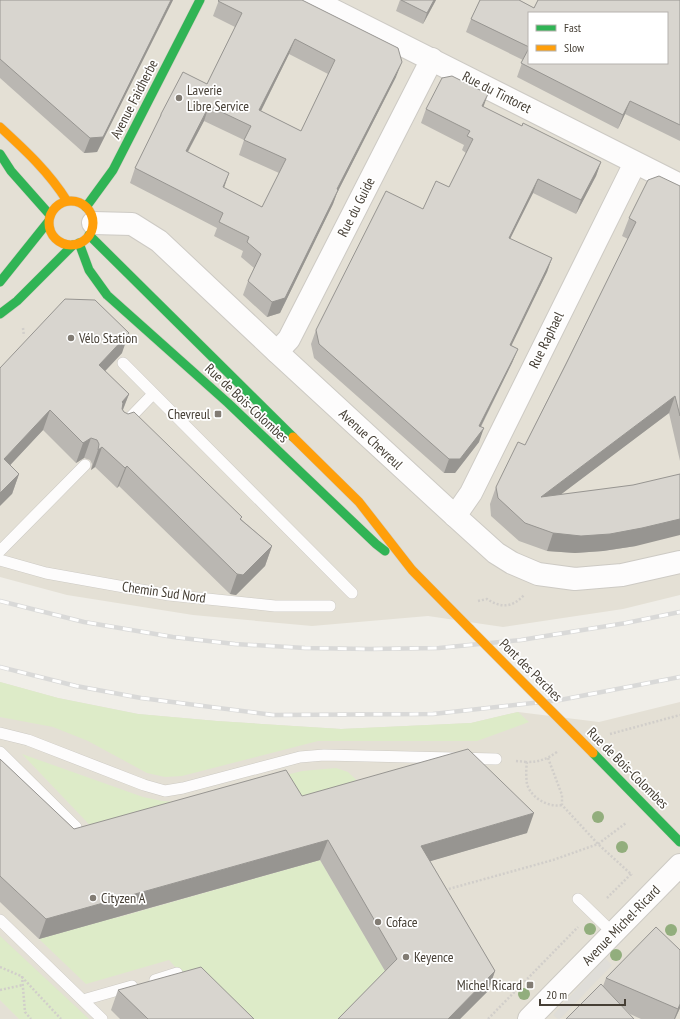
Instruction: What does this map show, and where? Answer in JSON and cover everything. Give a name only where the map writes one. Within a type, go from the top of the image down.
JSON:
[{"type":"main road","name":"Avenue Faidherbe","points":[[90,222],[113,170],[200,0]]},
{"type":"main road","points":[[0,127],[31,154],[57,185],[67,201]]},
{"type":"main road","points":[[0,154],[11,171],[49,218],[49,228],[56,239],[67,245],[76,244]]},
{"type":"main road","points":[[0,282],[49,218],[54,208],[60,203],[67,201],[78,201],[90,222],[76,244],[17,301],[0,314]]},
{"type":"main road","name":"Rue de Bois-Colombes","points":[[90,222],[127,274],[359,502],[412,570],[470,629]]},
{"type":"main road","name":"Rue de Bois-Colombes","points":[[76,244],[89,270],[107,295],[228,403],[376,544],[412,570]]},
{"type":"main road","name":"Pont des Perches","points":[[470,629],[572,731]]},
{"type":"main road","name":"Rue de Bois-Colombes","points":[[572,731],[680,842]]},
{"type":"street","name":"Rue du Tintoret","points":[[313,0],[680,185]]},
{"type":"street","name":"Rue du Guide","points":[[277,352],[289,339],[432,59]]},
{"type":"street","name":"Rue Raphael","points":[[455,516],[471,493],[635,163]]},
{"type":"street","name":"Avenue Chevreul","points":[[90,222],[132,224],[159,241],[455,516],[496,553],[512,563],[538,574],[575,578],[622,575],[680,562]]},
{"type":"street","name":"Avenue Michel-Ricard","points":[[529,1019],[680,865]]},
{"type":"lane","points":[[123,363],[352,593]]},
{"type":"lane","points":[[122,427],[153,394]]},
{"type":"lane","points":[[0,550],[85,465]]},
{"type":"lane","name":"Chemin Sud Nord","points":[[0,560],[46,573],[169,595],[275,606],[330,606]]},
{"type":"lane","points":[[0,733],[28,740],[144,785],[166,791],[183,788],[300,757],[324,755],[496,759]]},
{"type":"lane","points":[[0,752],[76,827]]},
{"type":"lane","points":[[578,899],[613,933]]},
{"type":"lane","points":[[0,920],[102,1019]]},
{"type":"lane","points":[[82,1000],[177,973]]},
{"type":"path","points":[[475,603],[479,600],[487,599],[496,604],[508,606],[519,600],[527,591]]},
{"type":"path","points":[[562,805],[556,806],[542,802],[532,792],[528,786],[526,762],[536,762],[548,758],[562,795],[562,805],[598,844],[635,878]]},
{"type":"path","points":[[438,892],[553,860],[598,844],[646,806]]},
{"type":"path","points":[[488,1019],[631,874]]},
{"type":"path","points":[[0,967],[22,976],[61,1019]]},
{"type":"path","points":[[22,976],[25,1012],[31,1019]]},
{"type":"path","points":[[0,990],[22,985]]},
{"type":"shaded area","points":[[0,0],[680,0],[680,595],[623,609],[503,627],[428,616],[312,626],[193,615],[67,595],[0,577]]},
{"type":"shaded area","points":[[0,682],[58,698],[138,714],[341,729],[471,723],[518,712],[599,722],[680,702],[680,1019],[0,1019]]},
{"type":"shaded area","points":[[605,958],[612,965],[560,1019],[553,1015]]},
{"type":"green space","points":[[0,682],[58,698],[138,714],[217,721],[341,729],[471,723],[518,712],[529,722],[477,741],[318,741],[182,776],[165,777],[147,773],[88,741],[53,727],[0,717]]},
{"type":"green space","points":[[22,754],[143,797],[162,801],[179,802],[302,771],[336,768],[348,772],[371,794],[103,839]]},
{"type":"green space","points":[[320,860],[390,979],[350,1019],[226,1019],[193,987],[169,960],[86,984],[39,939],[99,922],[114,912],[116,918]]},
{"type":"green space","points":[[0,936],[89,1019],[19,1019],[0,1000]]},
{"type":"building","points":[[0,0],[171,0],[103,137],[90,138],[0,59]]},
{"type":"building","points":[[302,0],[398,48],[402,62],[337,189],[338,190],[285,298],[272,302],[248,281],[261,254],[247,242],[249,237],[219,222],[223,213],[135,168],[183,72],[207,84],[242,13],[218,1]],"holes":[[[295,39],[335,60],[301,131],[259,110]],[[209,106],[251,126],[244,140],[286,159],[262,207],[223,187],[229,173],[186,151]]]},
{"type":"building","points":[[401,0],[434,0],[427,13]]},
{"type":"building","points":[[480,0],[519,0],[534,8],[538,0],[680,0],[680,125],[630,101],[623,115],[521,63],[528,50],[528,64],[668,64],[668,12],[528,12],[528,47],[471,19]]},
{"type":"building","points":[[452,76],[488,94],[482,106],[522,126],[523,123],[601,162],[581,200],[538,179],[509,238],[552,258],[510,345],[518,349],[479,426],[484,428],[460,459],[449,459],[319,344],[316,330],[386,191],[423,209],[436,181],[449,187],[473,139],[467,136],[470,131],[426,109],[442,78]]},
{"type":"building","points":[[659,176],[680,186],[680,416],[675,396],[541,497],[633,485],[680,474],[680,519],[610,534],[581,536],[553,533],[525,523],[498,498],[496,487],[518,442],[525,445],[566,364],[636,222],[629,218],[648,180]]},
{"type":"building","points":[[65,299],[95,300],[129,333],[99,365],[129,394],[122,402],[122,409],[124,412],[128,414],[134,412],[242,517],[240,519],[272,546],[243,575],[237,574],[127,466],[125,468],[102,447],[98,450],[99,444],[97,440],[91,438],[83,443],[50,410],[4,459],[19,474],[0,493],[0,368]]},
{"type":"building","name":"Cityzen A","points":[[468,749],[534,813],[421,846],[495,971],[448,1019],[338,1019],[397,959],[328,840],[46,919],[0,876],[0,759],[74,829],[286,770],[302,796]]},
{"type":"building","points":[[656,927],[680,950],[680,1004],[678,1009],[606,978]]},
{"type":"building","points":[[201,967],[254,1019],[148,1019],[118,990]]},
{"type":"building","points":[[601,984],[634,1019],[566,1019]]},
{"type":"railway","points":[[0,601],[84,622],[173,637],[235,644],[305,648],[439,648],[521,640],[626,623],[680,612]]},
{"type":"railway","points":[[0,667],[76,686],[141,698],[273,715],[433,714],[560,700],[680,677]]},
{"type":"traffic: fast","points":[[86,207],[113,170],[200,0]]},
{"type":"traffic: fast","points":[[0,154],[11,171],[50,215]]},
{"type":"traffic: fast","points":[[0,282],[48,222]]},
{"type":"traffic: fast","points":[[89,235],[293,437]]},
{"type":"traffic: fast","points":[[79,243],[89,270],[107,295],[228,403],[385,551]]},
{"type":"traffic: fast","points":[[0,314],[17,301],[73,245]]},
{"type":"traffic: fast","points":[[593,753],[680,842]]},
{"type":"traffic: slow","points":[[0,127],[44,171],[67,201]]},
{"type":"traffic: slow","points":[[67,201],[75,201],[87,207],[93,219],[93,223],[93,227],[87,239],[75,245],[67,245],[55,239],[49,227],[49,219],[55,207],[67,201]]},
{"type":"traffic: slow","points":[[293,437],[359,502],[412,570],[470,629]]},
{"type":"traffic: slow","points":[[470,629],[593,753]]},
{"type":"place","name":"Laverie Libre Service","points":[[179,98]]},
{"type":"place","name":"Vélo Station","points":[[71,338]]},
{"type":"place","name":"Chevreul","points":[[218,414]]},
{"type":"place","name":"Cityzen A","points":[[93,898]]},
{"type":"place","name":"Coface","points":[[378,922]]},
{"type":"place","name":"Keyence","points":[[406,957]]},
{"type":"place","name":"Michel Ricard","points":[[530,985]]}]
